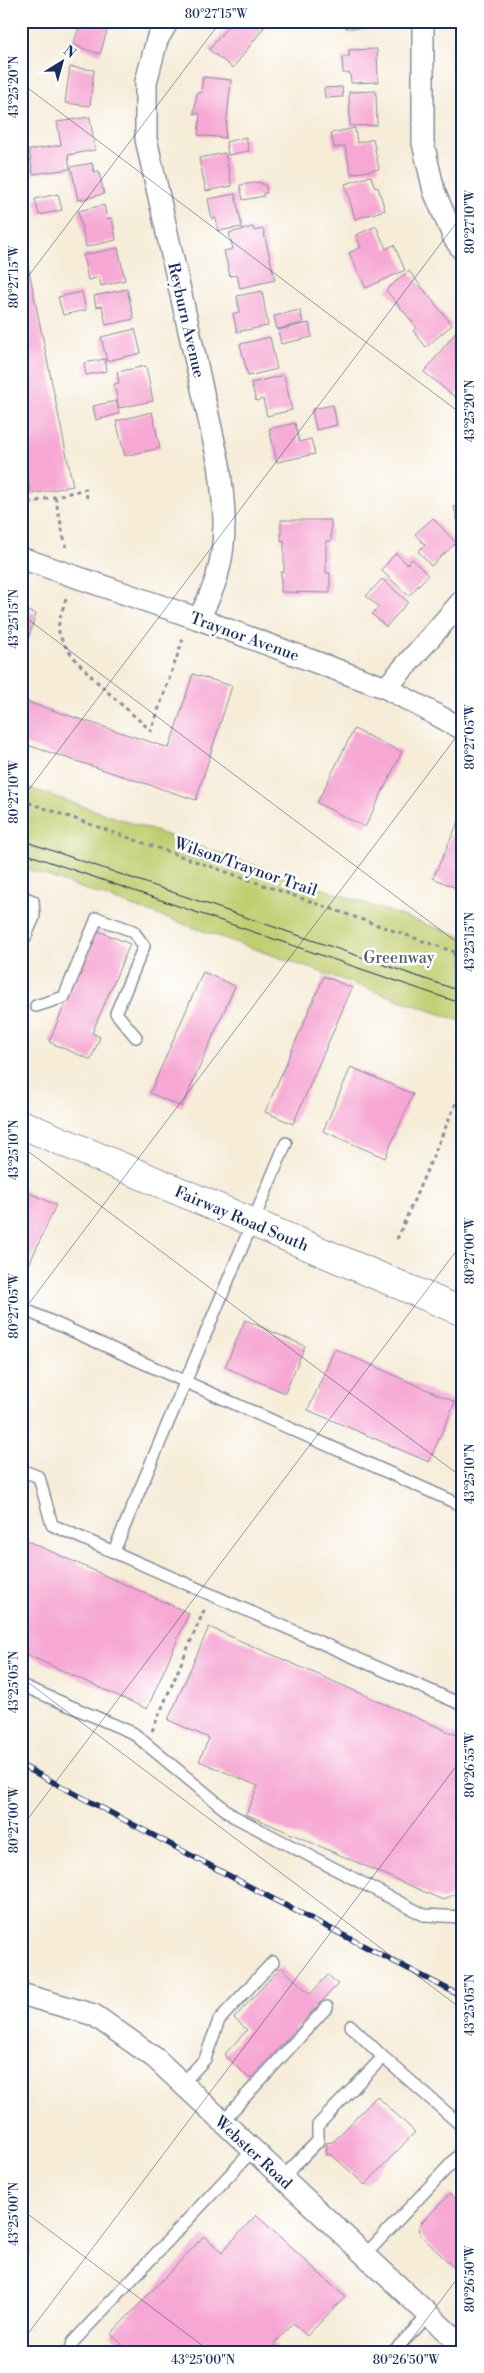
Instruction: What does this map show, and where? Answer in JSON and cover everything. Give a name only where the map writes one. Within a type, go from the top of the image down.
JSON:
[{"type":"main road","name":"Fairway Road South","points":[[21,1124],[463,1312]]},
{"type":"street","name":"Reyburn Avenue","points":[[168,21],[157,40],[146,82],[146,138],[219,464],[224,501],[224,546],[217,577],[199,619]]},
{"type":"street","points":[[422,21],[423,143],[434,191],[454,238],[463,251]]},
{"type":"street","name":"Traynor Avenue","points":[[21,558],[199,619],[386,688],[463,729]]},
{"type":"street","points":[[386,688],[463,600]]},
{"type":"street","name":"Webster Road","points":[[21,1994],[94,2015],[155,2058],[463,2348]]},
{"type":"lane","points":[[21,896],[33,901],[34,917],[21,947]]},
{"type":"lane","points":[[36,1006],[64,997],[97,918],[133,931],[144,946],[116,1013],[136,1037]]},
{"type":"lane","points":[[114,1551],[286,1143]]},
{"type":"lane","points":[[21,1308],[463,1506]]},
{"type":"lane","points":[[21,1470],[38,1477],[52,1525],[463,1705]]},
{"type":"lane","points":[[21,1685],[133,1733],[232,1816],[424,1915],[463,1917]]},
{"type":"lane","points":[[182,2084],[205,2059],[219,2020],[273,1962]]},
{"type":"lane","points":[[222,2122],[327,2007]]},
{"type":"lane","points":[[351,2026],[463,2128]]},
{"type":"lane","points":[[282,2178],[318,2141],[318,2125],[383,2057]]},
{"type":"lane","points":[[70,2352],[73,2342],[252,2151]]},
{"type":"lane","points":[[364,2255],[463,2151]]},
{"type":"lane","points":[[393,2352],[429,2316]]},
{"type":"path","points":[[21,505],[86,489],[87,499]]},
{"type":"path","points":[[55,497],[66,547]]},
{"type":"path","points":[[66,599],[60,616],[59,632],[69,653],[151,731],[183,639]]},
{"type":"path","name":"Wilson/Traynor Trail","points":[[21,800],[463,955]]},
{"type":"path","points":[[454,952],[455,962],[463,965]]},
{"type":"path","points":[[397,1239],[463,1087]]},
{"type":"path","points":[[146,1744],[211,1594]]},
{"type":"green space","name":"Greenway","points":[[21,785],[463,937],[463,1022],[21,867]]},
{"type":"building","points":[[81,21],[110,21],[100,54],[73,45]]},
{"type":"building","points":[[232,21],[259,21],[265,26],[233,68],[209,50]]},
{"type":"building","points":[[346,21],[372,21],[372,28],[346,28]]},
{"type":"building","points":[[377,49],[378,82],[351,83],[350,73],[343,73],[342,57],[349,57],[349,50]]},
{"type":"building","points":[[70,67],[94,70],[90,106],[65,103]]},
{"type":"building","points":[[203,77],[231,80],[225,138],[198,135],[200,114],[194,114],[197,92],[201,93]]},
{"type":"building","points":[[342,87],[343,97],[325,98],[324,88]]},
{"type":"building","points":[[376,91],[377,125],[350,126],[349,92]]},
{"type":"building","points":[[90,117],[95,150],[68,155],[70,169],[33,174],[29,150],[61,145],[57,122]]},
{"type":"building","points":[[355,128],[357,143],[373,139],[379,169],[351,174],[345,146],[334,148],[331,133]]},
{"type":"building","points":[[246,137],[249,151],[228,155],[226,142]]},
{"type":"building","points":[[225,153],[232,186],[206,191],[199,158]]},
{"type":"building","points":[[92,163],[94,172],[99,171],[104,194],[78,200],[71,167]]},
{"type":"building","points":[[371,176],[375,188],[378,187],[385,210],[355,219],[345,184]]},
{"type":"building","points":[[260,182],[265,184],[267,193],[263,193],[264,196],[243,200],[240,185]]},
{"type":"building","points":[[58,194],[62,210],[39,215],[35,199]]},
{"type":"building","points":[[235,194],[242,227],[218,231],[216,218],[212,219],[208,199]]},
{"type":"building","points":[[104,205],[107,219],[112,218],[116,240],[86,247],[78,211]]},
{"type":"building","points":[[376,226],[386,249],[394,245],[405,270],[366,288],[349,253],[361,247],[356,235]]},
{"type":"building","points":[[253,227],[254,231],[263,229],[275,280],[240,288],[237,275],[230,276],[224,251],[233,249],[229,233]]},
{"type":"building","points":[[118,248],[125,280],[101,286],[99,277],[88,280],[83,255]]},
{"type":"building","points":[[28,266],[73,486],[31,494],[21,449],[21,267]]},
{"type":"building","points":[[409,271],[452,325],[426,347],[413,331],[417,328],[386,290]]},
{"type":"building","points":[[127,289],[134,319],[106,325],[102,306],[96,307],[94,296]]},
{"type":"building","points":[[262,291],[268,326],[237,332],[233,313],[240,312],[237,296]]},
{"type":"building","points":[[82,292],[86,310],[63,315],[58,297]]},
{"type":"building","points":[[300,310],[303,323],[277,329],[274,316]]},
{"type":"building","points":[[309,323],[312,337],[281,344],[278,330]]},
{"type":"building","points":[[135,329],[141,353],[107,361],[101,337]]},
{"type":"building","points":[[456,332],[463,337],[463,360],[461,363],[463,364],[463,388],[455,397],[424,372]]},
{"type":"building","points":[[270,337],[277,369],[248,376],[240,344]]},
{"type":"building","points":[[105,359],[107,371],[86,375],[84,363]]},
{"type":"building","points":[[146,366],[153,401],[119,408],[114,384],[119,383],[117,372]]},
{"type":"building","points":[[284,375],[292,410],[267,416],[263,399],[256,401],[251,383]]},
{"type":"building","points":[[116,401],[119,414],[96,420],[93,406]]},
{"type":"building","points":[[333,405],[337,425],[316,430],[312,409]]},
{"type":"building","points":[[152,412],[160,448],[125,456],[116,421]]},
{"type":"building","points":[[295,423],[299,442],[311,439],[315,454],[277,462],[269,429]]},
{"type":"building","points":[[463,505],[463,537],[462,537],[454,507]]},
{"type":"building","points":[[433,518],[456,543],[431,566],[418,551],[425,545],[415,534]]},
{"type":"building","points":[[281,520],[331,520],[331,541],[326,541],[326,573],[330,573],[330,593],[281,592],[281,572],[284,572],[284,540],[281,541]]},
{"type":"building","points":[[396,553],[407,564],[412,559],[428,575],[409,596],[381,570]]},
{"type":"building","points":[[382,579],[408,602],[386,627],[372,614],[379,607],[366,596]]},
{"type":"building","points":[[21,609],[36,614],[22,659],[21,659]]},
{"type":"building","points":[[193,674],[232,686],[196,800],[21,743],[21,700],[169,748]]},
{"type":"building","points":[[354,729],[402,752],[365,827],[317,803]]},
{"type":"building","points":[[463,812],[463,891],[433,878]]},
{"type":"building","points":[[96,930],[130,944],[92,1033],[100,1037],[91,1060],[49,1042]]},
{"type":"building","points":[[203,972],[235,986],[182,1107],[150,1093]]},
{"type":"building","points":[[324,976],[352,988],[293,1124],[265,1112]]},
{"type":"building","points":[[351,1067],[413,1094],[385,1158],[323,1131]]},
{"type":"building","points":[[21,1189],[56,1205],[21,1282]]},
{"type":"building","points":[[245,1320],[305,1346],[285,1393],[225,1367]]},
{"type":"building","points":[[335,1349],[455,1402],[429,1462],[308,1410]]},
{"type":"building","points":[[21,1538],[189,1613],[147,1709],[21,1652]]},
{"type":"building","points":[[209,1627],[463,1738],[463,1890],[443,1900],[246,1814],[258,1786],[199,1761],[209,1738],[168,1720]]},
{"type":"building","points":[[281,1967],[310,1994],[328,1975],[338,1984],[250,2079],[224,2055],[247,2030],[234,2018]]},
{"type":"building","points":[[377,2096],[415,2132],[365,2185],[332,2155],[327,2155],[326,2143],[333,2142]]},
{"type":"building","points":[[450,2194],[463,2207],[463,2276],[420,2235],[419,2225]]},
{"type":"building","points":[[256,2215],[345,2297],[307,2336],[293,2323],[274,2344],[282,2352],[130,2352],[111,2334],[204,2236],[222,2252]]},
{"type":"tram line","points":[[21,840],[463,992]]},
{"type":"tram line","points":[[21,852],[463,1004]]},
{"type":"railway","points":[[21,1765],[463,1997]]}]
